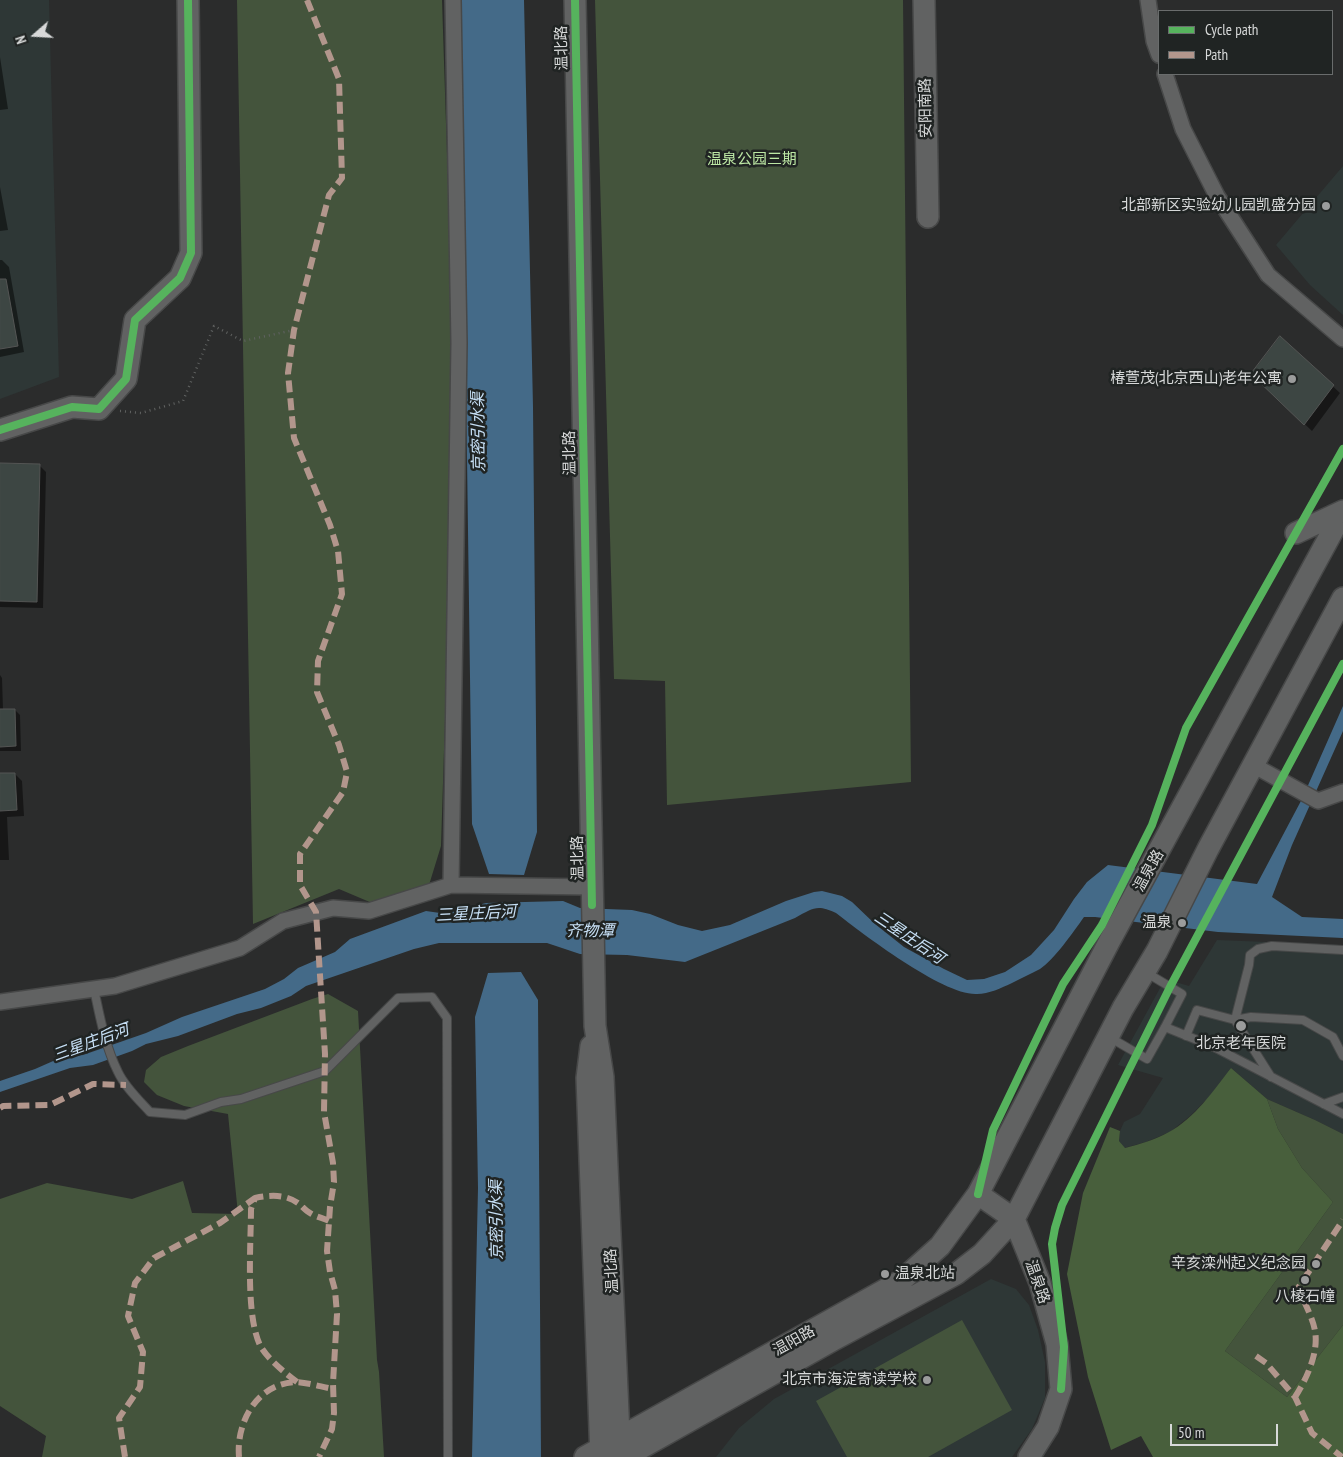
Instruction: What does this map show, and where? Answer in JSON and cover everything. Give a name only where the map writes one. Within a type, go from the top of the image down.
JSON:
[{"type":"main road","points":[[0,430],[72,407],[99,409],[126,379],[135,320],[180,278],[191,253],[188,0]]},
{"type":"main road","name":"温北路","points":[[575,0],[595,1026],[603,1077],[620,1447]]},
{"type":"main road","name":"安阳南路","points":[[924,0],[928,217]]},
{"type":"main road","points":[[1296,533],[1343,512]]},
{"type":"main road","name":"温泉路","points":[[978,1194],[1109,942],[1343,512]]},
{"type":"main road","points":[[978,1194],[1014,1220],[1123,1008],[1157,950],[1208,849],[1343,598]]},
{"type":"main road","name":"温北路","points":[[595,1026],[587,1078],[595,1454]]},
{"type":"main road","name":"温阳路","points":[[595,1454],[620,1447],[901,1281],[940,1246],[978,1194]]},
{"type":"main road","name":"温泉路","points":[[1014,1220],[1040,1283],[1055,1335],[1061,1389],[1048,1427],[1029,1457]]},
{"type":"main road","name":"温阳路","points":[[625,1457],[833,1340],[956,1274],[982,1254],[1014,1220]]},
{"type":"street","points":[[451,884],[459,343],[453,0]]},
{"type":"street","points":[[1148,0],[1154,41],[1158,52]]},
{"type":"street","points":[[1165,75],[1183,129],[1217,196],[1268,275],[1343,339]]},
{"type":"street","points":[[1253,766],[1318,801],[1343,792]]},
{"type":"street","points":[[0,1002],[114,986],[240,948],[283,921],[333,908],[369,911],[451,884],[592,896]]},
{"type":"lane","points":[[1271,1076],[1235,1020],[1250,955],[1258,949],[1272,946],[1343,950]]},
{"type":"lane","points":[[1109,1037],[1147,1059],[1165,1027],[1182,994],[1145,972]]},
{"type":"lane","points":[[94,989],[105,1036],[118,1073],[150,1112],[185,1115],[221,1102],[241,1099],[324,1070],[398,998],[432,997],[447,1018],[448,1457]]},
{"type":"lane","points":[[1186,1036],[1197,1010],[1235,1020],[1252,1016],[1303,1020],[1333,1037],[1343,1056]]},
{"type":"lane","points":[[1165,1027],[1212,1046],[1343,1114]]},
{"type":"lane","points":[[1324,1104],[1343,1097]]},
{"type":"path","points":[[99,409],[141,413],[183,401],[214,326],[243,341],[294,330]]},
{"type":"shaded area","points":[[0,0],[49,0],[59,377],[0,399]]},
{"type":"shaded area","name":"北部新区实验幼儿园凯盛分园","points":[[1343,166],[1343,315],[1310,285],[1276,245]]},
{"type":"shaded area","name":"北京老年医院","points":[[1217,940],[1343,945],[1343,1134],[1267,1099],[1231,1068],[1210,1096],[1170,1132],[1146,1142],[1124,1148],[1119,1141],[1120,1131],[1124,1122],[1140,1114],[1163,1078],[1118,1065],[1165,979],[1189,986]]},
{"type":"shaded area","name":"北京市海淀寄读学校","points":[[991,1279],[1016,1289],[1029,1305],[1038,1330],[1045,1362],[1045,1398],[1032,1429],[1012,1457],[716,1457],[739,1428],[774,1399]]},
{"type":"green space","points":[[237,0],[442,0],[455,402],[441,846],[429,885],[372,903],[339,889],[253,924]]},
{"type":"green space","name":"温泉公园三期","points":[[595,0],[903,0],[911,782],[667,805],[665,681],[614,679]]},
{"type":"green space","points":[[328,994],[358,1011],[384,1457],[42,1457],[46,1436],[0,1406],[0,1199],[47,1183],[132,1199],[183,1181],[192,1213],[238,1214],[228,1114],[184,1106],[157,1095],[144,1082],[146,1070],[161,1057]]},
{"type":"green space","points":[[1231,1068],[1267,1099],[1278,1129],[1302,1168],[1333,1202],[1225,1351],[1287,1397],[1343,1325],[1343,1457],[1153,1457],[1141,1436],[1111,1450],[1088,1377],[1067,1274],[1083,1193],[1110,1127],[1120,1131],[1119,1141],[1125,1148],[1164,1135],[1195,1112]]},
{"type":"green space","name":"辛亥滦州起义纪念园","points":[[1267,1099],[1343,1134],[1343,1325],[1287,1397],[1225,1351],[1333,1202],[1302,1168],[1278,1129]]},
{"type":"green space","points":[[962,1320],[1012,1410],[928,1457],[847,1457],[816,1401]]},
{"type":"water","name":"京密引水渠","points":[[458,0],[524,0],[533,407],[537,832],[524,875],[489,874],[472,824],[465,311]]},
{"type":"water","name":"齐物潭","points":[[1343,706],[1343,731],[1292,845],[1272,897],[1302,917],[1343,919],[1343,938],[1218,932],[1084,917],[1046,965],[999,989],[977,994],[963,992],[925,975],[836,913],[819,908],[685,962],[627,955],[580,954],[547,943],[439,943],[414,949],[306,986],[291,996],[261,1008],[237,1014],[178,1036],[146,1044],[93,1065],[70,1068],[0,1092],[0,1081],[60,1058],[83,1055],[146,1033],[182,1017],[265,989],[284,979],[298,968],[335,952],[350,939],[426,911],[452,912],[486,903],[563,901],[580,908],[632,910],[702,931],[730,925],[786,901],[822,891],[842,896],[852,902],[875,924],[904,947],[944,969],[967,980],[984,979],[1005,972],[1031,955],[1054,930],[1087,882],[1108,865],[1257,884],[1302,799]]},
{"type":"water","name":"京密引水渠","points":[[521,972],[538,1000],[541,1457],[472,1457],[478,1188],[475,1017],[488,973]]},
{"type":"building","points":[[0,279],[6,279],[18,346],[0,349]]},
{"type":"building","name":"椿萱茂(北京西山)老年公寓","points":[[1280,336],[1334,385],[1304,425],[1251,374]]},
{"type":"building","points":[[0,463],[40,464],[37,602],[0,601]]},
{"type":"building","points":[[0,709],[15,709],[16,746],[0,747]]},
{"type":"building","points":[[0,773],[15,773],[17,810],[0,811]]},
{"type":"marked path","points":[[307,0],[339,79],[342,178],[329,195],[294,330],[288,373],[294,438],[330,525],[338,551],[342,594],[318,661],[317,692],[339,745],[347,772],[343,792],[300,854],[300,885],[316,912],[325,1054],[324,1112],[333,1163],[334,1182],[327,1251],[335,1290],[337,1314],[333,1383],[334,1413],[332,1429],[319,1457]]},
{"type":"marked path","points":[[0,1108],[3,1106],[50,1105],[93,1084],[126,1085]]},
{"type":"marked path","points":[[297,1382],[268,1356],[261,1347],[256,1334],[250,1280],[251,1209],[255,1198],[283,1197],[293,1200],[312,1214],[329,1221]]},
{"type":"marked path","points":[[125,1457],[119,1418],[140,1387],[143,1352],[128,1316],[135,1283],[154,1258],[220,1223],[255,1198]]},
{"type":"marked path","points":[[1295,1397],[1311,1366],[1316,1339],[1312,1320],[1298,1288],[1343,1220]]},
{"type":"marked path","points":[[1256,1356],[1266,1363],[1295,1397],[1312,1433],[1342,1457]]},
{"type":"marked path","points":[[239,1457],[239,1444],[245,1418],[260,1397],[282,1384],[295,1382],[333,1389]]},
{"type":"cycle path","points":[[0,430],[72,407],[99,409],[126,379],[135,320],[180,278],[191,253],[188,0]]},
{"type":"cycle path","points":[[575,0],[592,905]]},
{"type":"cycle path","points":[[978,1194],[993,1130],[1063,984],[1102,925],[1152,825],[1186,728],[1343,449]]},
{"type":"cycle path","points":[[1061,1389],[1064,1347],[1052,1244],[1062,1205],[1170,987],[1343,664]]},
{"type":"place","name":"北部新区实验幼儿园凯盛分园","points":[[1326,206]]},
{"type":"place","name":"椿萱茂(北京西山)老年公寓","points":[[1292,379]]},
{"type":"place","name":"温泉","points":[[1182,923]]},
{"type":"place","name":"北京老年医院","points":[[1241,1026]]},
{"type":"place","name":"辛亥滦州起义纪念园","points":[[1316,1264]]},
{"type":"place","name":"温泉北站","points":[[885,1274]]},
{"type":"place","name":"八棱石幢","points":[[1305,1280]]},
{"type":"place","name":"北京市海淀寄读学校","points":[[927,1380]]},
{"type":"water label","name":"三星庄后河","points":[[476,914]]},
{"type":"water label","name":"三星庄后河","points":[[909,938]]},
{"type":"water label","name":"三星庄后河","points":[[91,1043]]}]
